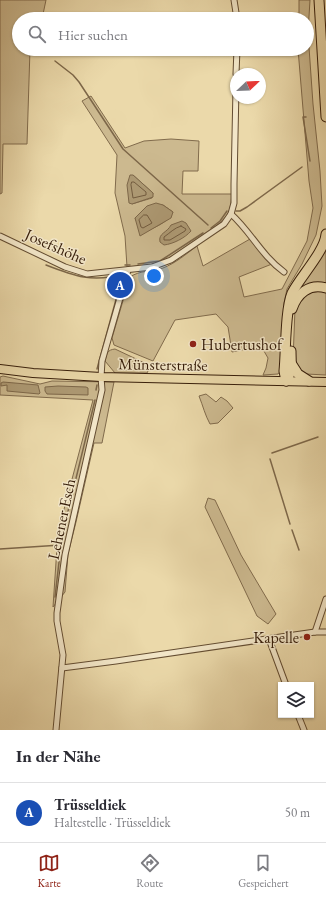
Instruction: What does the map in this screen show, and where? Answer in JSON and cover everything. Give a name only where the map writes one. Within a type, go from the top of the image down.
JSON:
[{"type":"highway","points":[[319,0],[326,117]]},
{"type":"highway","points":[[286,381],[284,371],[289,305],[292,294],[314,260],[326,238],[326,234]]},
{"type":"highway","points":[[286,381],[290,375],[291,364],[292,308],[297,298],[306,289],[315,287],[326,288]]},
{"type":"highway","points":[[291,364],[298,374],[309,381]]},
{"type":"main road","name":"Münsterstraße","points":[[0,369],[33,373],[101,377],[326,382]]},
{"type":"street","points":[[234,0],[236,12]]},
{"type":"street","points":[[236,68],[237,56]]},
{"type":"street","points":[[236,104],[234,196],[231,214],[260,250],[284,272]]},
{"type":"street","name":"Josefshöhe","points":[[0,236],[65,267],[87,274],[156,266],[171,260],[219,228],[231,214]]},
{"type":"street","name":"Lehener Esch","points":[[56,730],[62,668],[62,655],[57,621],[65,555],[102,390],[102,361],[128,270]]},
{"type":"street","points":[[315,632],[326,599]]},
{"type":"street","points":[[62,668],[315,632],[326,632]]},
{"type":"street","points":[[269,639],[285,682]]},
{"type":"street","points":[[299,718],[304,730]]},
{"type":"shaded area","points":[[0,0],[46,0],[43,12],[12,12],[12,56],[30,56],[27,144],[3,144],[2,193],[0,194]]},
{"type":"shaded area","points":[[299,0],[310,0],[309,12],[299,12]]},
{"type":"shaded area","points":[[299,56],[310,56],[322,206],[316,235],[302,264],[287,289],[284,303],[281,370],[278,374],[263,375],[268,358],[261,346],[232,352],[228,327],[216,314],[175,320],[153,361],[114,345],[112,338],[130,277],[138,273],[168,266],[197,246],[203,266],[250,239],[272,264],[239,277],[244,297],[282,289],[307,241],[313,208],[309,181]]},
{"type":"shaded area","points":[[91,96],[125,148],[144,141],[171,139],[199,141],[198,171],[183,171],[182,194],[232,194],[230,208],[227,215],[206,234],[168,259],[144,266],[127,267],[125,236],[115,193],[117,155],[82,101]],"holes":[[[133,175],[153,193],[152,198],[132,204]],[[163,205],[173,212],[171,216],[160,225],[142,233],[135,218],[146,208]]]},
{"type":"shaded area","points":[[326,237],[326,284],[292,299]]},
{"type":"shaded area","points":[[315,291],[326,291],[326,375],[302,373],[293,360],[295,309],[306,294]]},
{"type":"shaded area","points":[[115,349],[151,366],[147,373],[115,373],[105,361],[108,352]]},
{"type":"shaded area","points":[[3,376],[40,384],[52,381],[114,382],[102,443],[94,443],[68,554],[65,592],[53,607],[58,532],[93,400],[0,395],[0,377]]},
{"type":"shaded area","points":[[206,394],[216,402],[221,397],[233,408],[218,423],[210,424],[207,417],[199,396]]},
{"type":"shaded area","points":[[208,498],[215,500],[241,555],[276,614],[268,624],[257,616],[205,507]]},
{"type":"water","points":[[130,175],[133,175],[153,193],[153,197],[132,204],[129,203],[127,185]]},
{"type":"water","points":[[156,203],[163,205],[173,212],[171,218],[140,236],[135,218],[147,206]]},
{"type":"water","points":[[182,221],[186,223],[191,231],[188,234],[179,240],[164,245],[160,242],[160,237],[171,225]]},
{"type":"water","points":[[1,383],[38,385],[40,393],[7,391],[7,385],[1,386]]},
{"type":"water","points":[[45,387],[86,387],[88,388],[88,395],[47,394],[45,391]]},
{"type":"waterway","points":[[55,61],[73,75],[79,82],[123,149],[208,225]]},
{"type":"waterway","points":[[306,117],[303,117],[310,161]]},
{"type":"waterway","points":[[236,211],[240,211],[247,207],[302,167]]},
{"type":"waterway","points":[[211,228],[220,221],[227,211]]},
{"type":"waterway","points":[[138,264],[160,261],[203,233]]},
{"type":"waterway","points":[[46,265],[84,277],[102,278],[123,274]]},
{"type":"waterway","points":[[125,265],[130,265]]},
{"type":"waterway","points":[[97,369],[123,274]]},
{"type":"waterway","points":[[96,390],[97,385]]},
{"type":"waterway","points":[[55,597],[62,536],[95,400]]},
{"type":"waterway","points":[[272,453],[318,437]]},
{"type":"waterway","points":[[270,459],[290,524]]},
{"type":"waterway","points":[[292,530],[299,550]]},
{"type":"waterway","points":[[0,549],[61,545]]},
{"type":"place","name":"Trüsseldiek","points":[[120,285]]},
{"type":"place","name":"Hubertushof","points":[[193,344]]},
{"type":"place","name":"Kapelle","points":[[307,637]]}]
